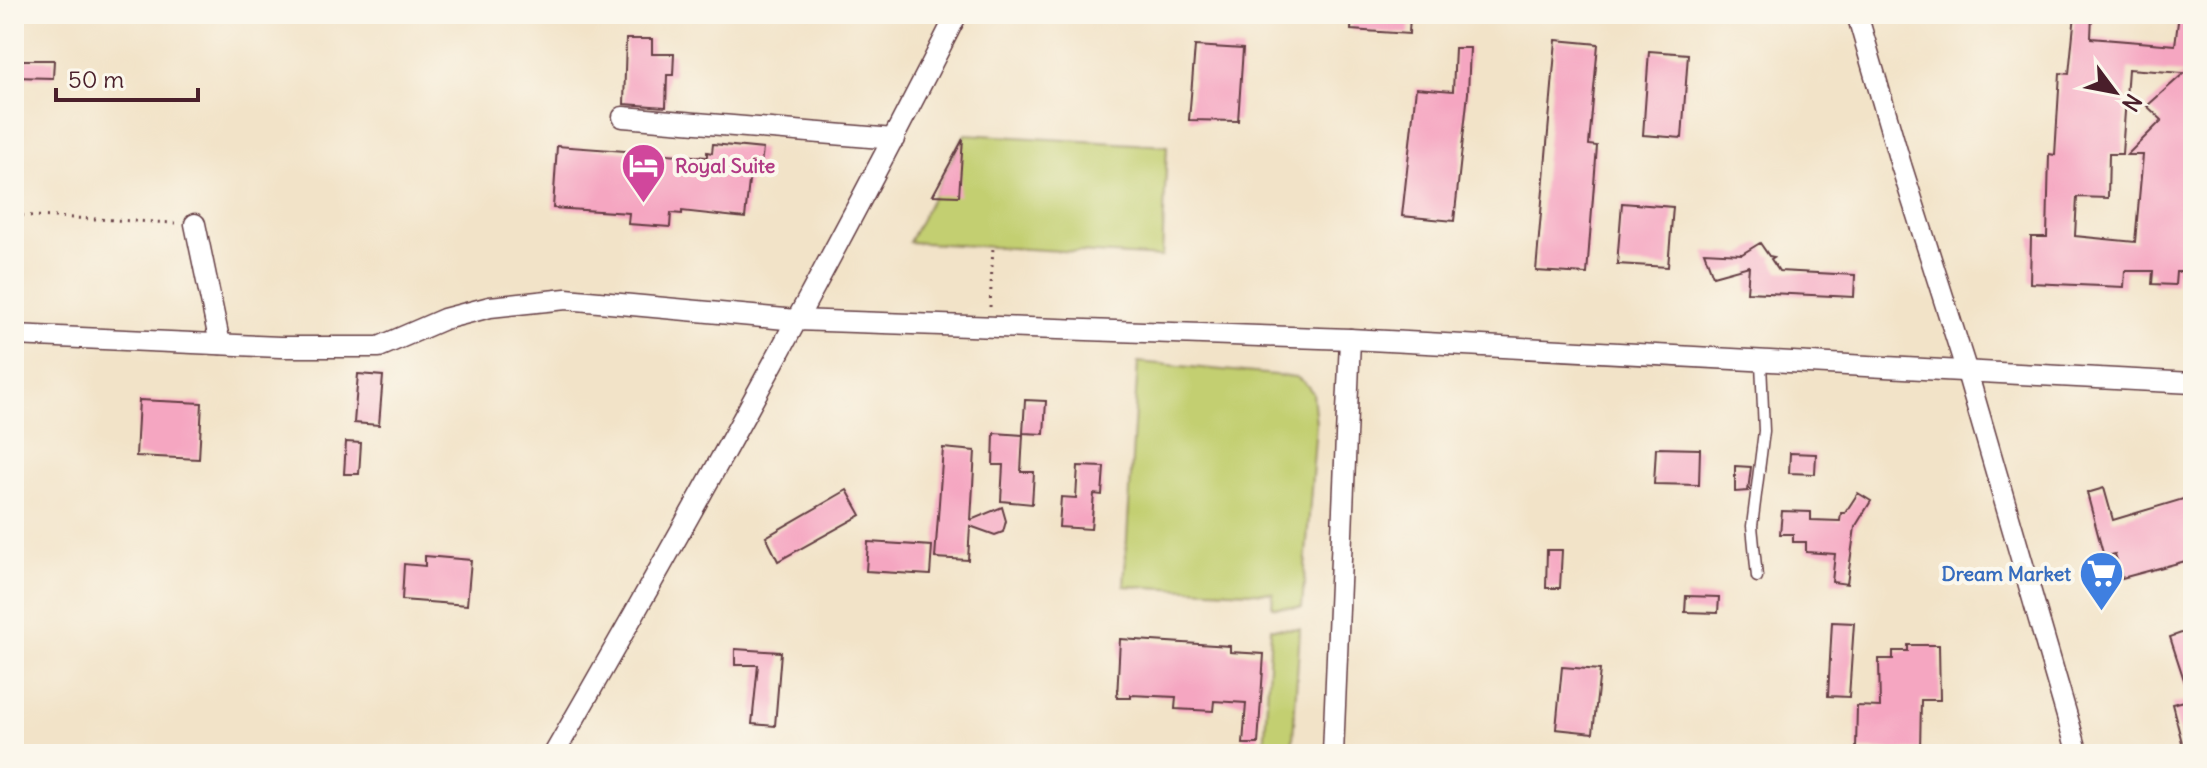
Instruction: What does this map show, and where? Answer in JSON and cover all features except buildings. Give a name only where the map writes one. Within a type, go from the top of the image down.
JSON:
[{"type":"street","points":[[554,754],[656,577],[796,320],[894,139],[957,14]]},
{"type":"street","points":[[1857,14],[1967,372],[2078,754]]},
{"type":"street","points":[[623,117],[894,139]]},
{"type":"street","points":[[195,224],[220,344]]},
{"type":"street","points":[[14,335],[280,347],[379,347],[444,319],[490,307],[566,299],[796,320],[1350,339],[1761,363],[2193,383]]},
{"type":"street","points":[[1333,754],[1350,339]]},
{"type":"lane","points":[[1757,577],[1752,526],[1764,431],[1761,363]]},
{"type":"path","points":[[14,215],[195,224]]},
{"type":"path","points":[[989,326],[993,247]]},
{"type":"green space","points":[[965,134],[1167,146],[1162,257],[909,242]]},
{"type":"green space","points":[[1138,362],[1296,377],[1313,393],[1316,424],[1302,608],[1272,607],[1273,593],[1124,586]]},
{"type":"green space","points":[[1271,628],[1300,629],[1292,754],[1264,754]]},
{"type":"place","name":"Royal Suite","points":[[644,205]]},
{"type":"place","name":"Dream Market","points":[[2102,613]]}]
